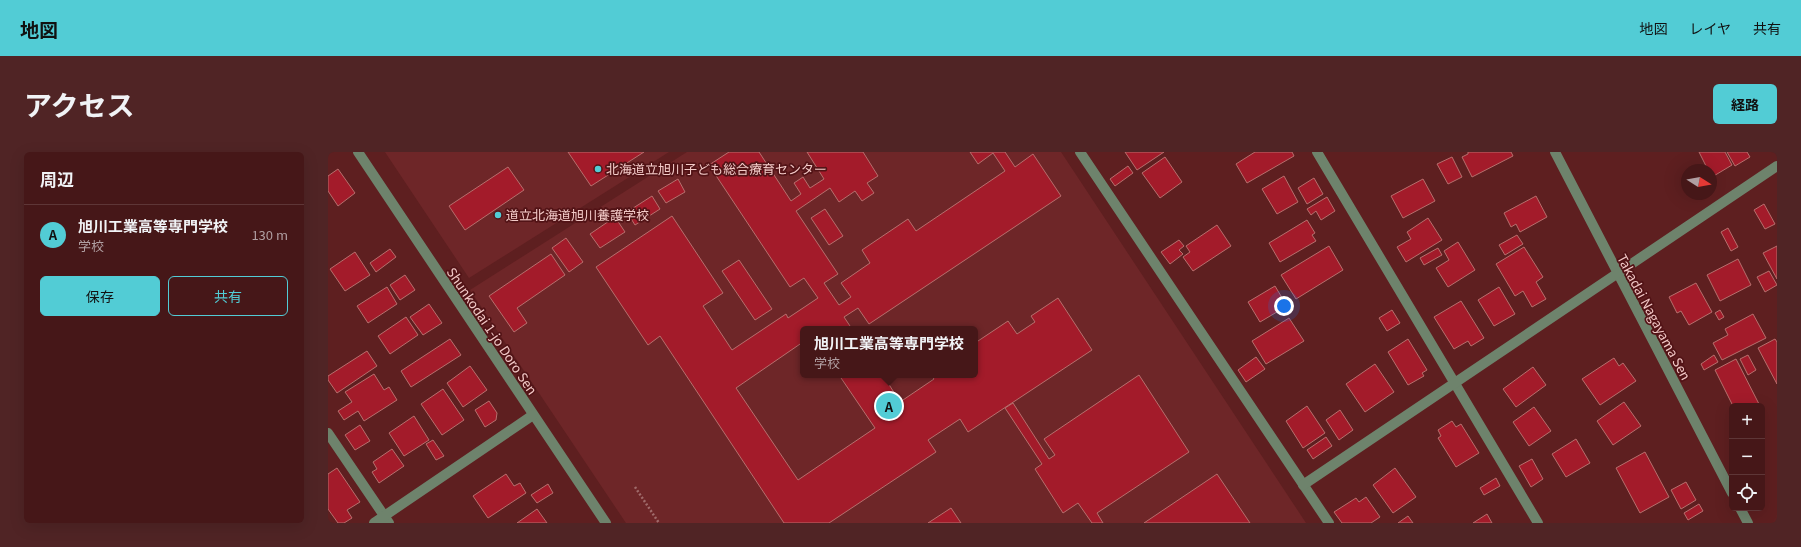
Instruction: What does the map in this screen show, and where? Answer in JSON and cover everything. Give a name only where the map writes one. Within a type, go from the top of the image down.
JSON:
[{"type":"street","name":"Shunkodai 1-jo Doro Sen","points":[[358,152],[606,523]]},
{"type":"street","points":[[1080,152],[1329,523]]},
{"type":"street","points":[[1317,152],[1538,523]]},
{"type":"street","name":"Takadai Nagayama Sen","points":[[1555,152],[1729,486]]},
{"type":"street","points":[[1303,485],[1618,275],[1777,166]]},
{"type":"street","points":[[374,523],[386,520],[533,415]]},
{"type":"street","points":[[328,433],[386,520]]},
{"type":"street","points":[[1742,511],[1748,523]]},
{"type":"path","points":[[635,487],[659,523]]},
{"type":"shaded area","name":"道立北海道旭川養護学校","points":[[385,152],[669,152],[469,278]]},
{"type":"shaded area","points":[[687,152],[1061,152],[1306,523],[626,523],[470,290]]},
{"type":"building","name":"北海道立旭川子ども総合療育センター","points":[[568,152],[644,152],[591,186]]},
{"type":"building","points":[[729,152],[759,152],[791,201],[801,194],[794,183],[803,177],[810,188],[824,179],[807,152],[863,152],[878,176],[867,183],[874,193],[862,201],[855,191],[839,202],[830,188],[796,211],[838,274],[824,283],[839,305],[851,297],[841,283],[870,263],[862,250],[908,219],[916,231],[1005,171],[993,153],[978,164],[970,152],[1005,152],[1015,167],[1033,154],[1061,196],[869,324],[858,308],[844,317],[850,326],[800,326],[800,344],[736,388],[798,480],[875,428],[841,378],[885,378],[900,402],[934,379],[933,378],[978,378],[978,341],[1008,321],[1017,334],[1035,322],[1031,316],[1058,298],[1092,350],[968,432],[960,419],[928,440],[936,452],[829,523],[784,523],[660,336],[648,345],[596,267],[672,216],[723,293],[703,306],[732,350],[786,314],[788,318],[818,298],[804,278],[790,287],[709,165]]},
{"type":"building","points":[[1125,152],[1164,152],[1137,170]]},
{"type":"building","points":[[1255,152],[1292,152],[1294,156],[1247,183],[1236,164]]},
{"type":"building","points":[[1468,152],[1511,152],[1513,156],[1472,177],[1462,157],[1468,154]]},
{"type":"building","points":[[1699,152],[1725,152],[1732,165],[1717,174],[1717,164],[1705,164]]},
{"type":"building","points":[[1727,152],[1747,152],[1750,157],[1735,166]]},
{"type":"building","points":[[1165,157],[1182,182],[1160,198],[1142,173]]},
{"type":"building","points":[[1452,157],[1462,177],[1448,184],[1437,164]]},
{"type":"building","points":[[1128,166],[1133,173],[1115,186],[1110,179]]},
{"type":"building","points":[[508,167],[524,190],[465,230],[449,206]]},
{"type":"building","points":[[338,169],[355,193],[338,206],[328,191],[328,176]]},
{"type":"building","points":[[1284,176],[1298,202],[1277,214],[1262,189]]},
{"type":"building","points":[[1314,178],[1323,194],[1307,204],[1298,188]]},
{"type":"building","points":[[678,179],[685,192],[666,203],[658,191]]},
{"type":"building","points":[[1423,179],[1435,201],[1403,218],[1391,196]]},
{"type":"building","points":[[652,196],[660,209],[635,225],[627,212]]},
{"type":"building","points":[[1536,196],[1547,217],[1520,232],[1516,224],[1511,227],[1504,213]]},
{"type":"building","points":[[1327,197],[1335,211],[1321,220],[1316,211],[1311,215],[1307,209]]},
{"type":"building","points":[[1764,204],[1775,224],[1765,229],[1754,210]]},
{"type":"building","points":[[825,209],[843,236],[829,245],[811,218]]},
{"type":"building","points":[[615,217],[625,232],[600,248],[590,234]]},
{"type":"building","points":[[1428,218],[1442,240],[1406,262],[1397,247],[1411,239],[1407,232]]},
{"type":"building","points":[[1307,220],[1315,233],[1312,235],[1316,241],[1280,262],[1269,243]]},
{"type":"building","points":[[1217,225],[1231,246],[1193,271],[1183,257],[1190,252],[1186,246]]},
{"type":"building","points":[[1728,228],[1738,247],[1731,251],[1721,232]]},
{"type":"building","points":[[1517,235],[1523,244],[1505,255],[1499,245]]},
{"type":"building","points":[[566,238],[583,262],[569,272],[552,248]]},
{"type":"building","points":[[1179,240],[1184,246],[1179,250],[1183,254],[1170,264],[1161,252]]},
{"type":"building","points":[[1458,242],[1475,270],[1448,287],[1436,268],[1449,260],[1444,251]]},
{"type":"building","points":[[1329,246],[1343,270],[1296,299],[1281,275]]},
{"type":"building","points":[[1777,246],[1777,279],[1763,253]]},
{"type":"building","points":[[1524,247],[1543,277],[1536,282],[1546,299],[1532,307],[1523,291],[1515,296],[1496,264]]},
{"type":"building","points":[[1438,248],[1442,255],[1424,265],[1420,258]]},
{"type":"building","points":[[390,249],[396,257],[376,272],[370,263]]},
{"type":"building","points":[[355,252],[370,275],[345,291],[330,269]]},
{"type":"building","points":[[551,254],[565,275],[517,308],[527,323],[514,332],[489,296]]},
{"type":"building","points":[[1738,259],[1751,285],[1720,301],[1707,275]]},
{"type":"building","points":[[739,260],[772,309],[755,320],[722,271]]},
{"type":"building","points":[[1769,271],[1777,285],[1765,292],[1757,277]]},
{"type":"building","points":[[405,275],[415,290],[400,300],[390,285]]},
{"type":"building","points":[[1696,283],[1712,312],[1689,325],[1681,311],[1677,313],[1669,297]]},
{"type":"building","points":[[1275,286],[1287,306],[1260,322],[1248,302]]},
{"type":"building","points":[[387,287],[397,304],[368,323],[357,306]]},
{"type":"building","points":[[1499,287],[1515,314],[1494,326],[1478,300]]},
{"type":"building","points":[[1461,301],[1484,338],[1471,346],[1468,341],[1454,349],[1434,317]]},
{"type":"building","points":[[429,304],[442,323],[423,335],[410,317]]},
{"type":"building","points":[[1392,310],[1400,323],[1387,331],[1379,318]]},
{"type":"building","points":[[1720,310],[1724,317],[1719,320],[1715,313]]},
{"type":"building","points":[[1753,314],[1766,338],[1722,360],[1713,343],[1728,335],[1725,329]]},
{"type":"building","points":[[406,317],[418,335],[390,354],[378,336]]},
{"type":"building","points":[[1289,318],[1304,341],[1266,364],[1252,341]]},
{"type":"building","points":[[450,339],[461,355],[411,387],[401,371]]},
{"type":"building","points":[[1408,339],[1427,370],[1422,373],[1424,376],[1408,385],[1388,352]]},
{"type":"building","points":[[1775,339],[1777,342],[1777,384],[1758,348]]},
{"type":"building","points":[[367,351],[377,366],[337,393],[328,380],[328,376]]},
{"type":"building","points":[[1714,355],[1718,362],[1704,370],[1701,364]]},
{"type":"building","points":[[1748,355],[1756,370],[1748,375],[1740,359]]},
{"type":"building","points":[[1256,357],[1265,369],[1246,382],[1238,370]]},
{"type":"building","points":[[1614,358],[1619,366],[1623,363],[1636,381],[1600,405],[1582,379]]},
{"type":"building","points":[[1736,359],[1758,403],[1732,403],[1715,370]]},
{"type":"building","points":[[1375,364],[1394,392],[1365,412],[1346,384]]},
{"type":"building","points":[[470,366],[487,390],[463,407],[447,383]]},
{"type":"building","points":[[1533,367],[1546,385],[1516,407],[1503,389]]},
{"type":"building","points":[[374,374],[384,390],[389,387],[397,400],[364,421],[358,411],[344,420],[338,411],[352,402],[345,392]]},
{"type":"building","points":[[1139,375],[1189,452],[1097,513],[1103,523],[1092,523],[1078,503],[1063,513],[1035,469],[1042,464],[1005,408],[1013,403],[1049,459],[1055,455],[1044,439]]},
{"type":"building","points":[[443,389],[464,420],[442,435],[421,404]]},
{"type":"building","points":[[489,401],[497,413],[496,420],[485,427],[475,410]]},
{"type":"building","points":[[1624,402],[1641,426],[1613,445],[1597,421]]},
{"type":"building","points":[[1307,406],[1325,433],[1303,448],[1286,421]]},
{"type":"building","points":[[1534,407],[1551,431],[1529,446],[1513,422]]},
{"type":"building","points":[[1340,410],[1353,430],[1339,440],[1326,420]]},
{"type":"building","points":[[414,416],[429,440],[404,456],[389,433]]},
{"type":"building","points":[[1452,421],[1456,427],[1461,424],[1479,453],[1456,467],[1438,438],[1441,436],[1438,430]]},
{"type":"building","points":[[360,425],[370,441],[355,450],[345,435]]},
{"type":"building","points":[[1326,437],[1332,446],[1313,459],[1307,450]]},
{"type":"building","points":[[1576,439],[1590,463],[1566,477],[1552,454]]},
{"type":"building","points":[[433,440],[444,456],[436,460],[426,444]]},
{"type":"building","points":[[392,449],[404,466],[379,483],[372,472],[377,469],[373,462]]},
{"type":"building","points":[[1645,452],[1669,497],[1640,513],[1616,468]]},
{"type":"building","points":[[1532,459],[1543,479],[1531,487],[1519,466]]},
{"type":"building","points":[[337,468],[360,502],[347,510],[352,518],[344,523],[338,523],[328,509],[328,474]]},
{"type":"building","points":[[1395,468],[1416,497],[1393,513],[1373,485]]},
{"type":"building","points":[[506,474],[514,486],[520,483],[526,493],[488,518],[473,496]]},
{"type":"building","points":[[1217,474],[1250,523],[1144,523]]},
{"type":"building","points":[[1496,478],[1500,486],[1484,495],[1480,488]]},
{"type":"building","points":[[1686,482],[1696,500],[1681,509],[1671,490]]},
{"type":"building","points":[[548,484],[553,493],[537,503],[531,495]]},
{"type":"building","points":[[1366,497],[1380,517],[1371,523],[1342,523],[1334,512],[1356,498],[1359,502]]},
{"type":"building","points":[[1699,504],[1703,511],[1688,520],[1684,513]]},
{"type":"building","points":[[951,508],[961,523],[928,523]]},
{"type":"building","points":[[537,509],[547,523],[517,523]]},
{"type":"building","points":[[1487,514],[1492,523],[1473,523]]},
{"type":"building","points":[[1408,516],[1413,523],[1398,523]]},
{"type":"place","name":"北海道立旭川子ども総合療育センター","points":[[598,169]]},
{"type":"place","name":"道立北海道旭川養護学校","points":[[498,215]]},
{"type":"place","name":"旭川工業高等専門学校","points":[[889,406]]}]
